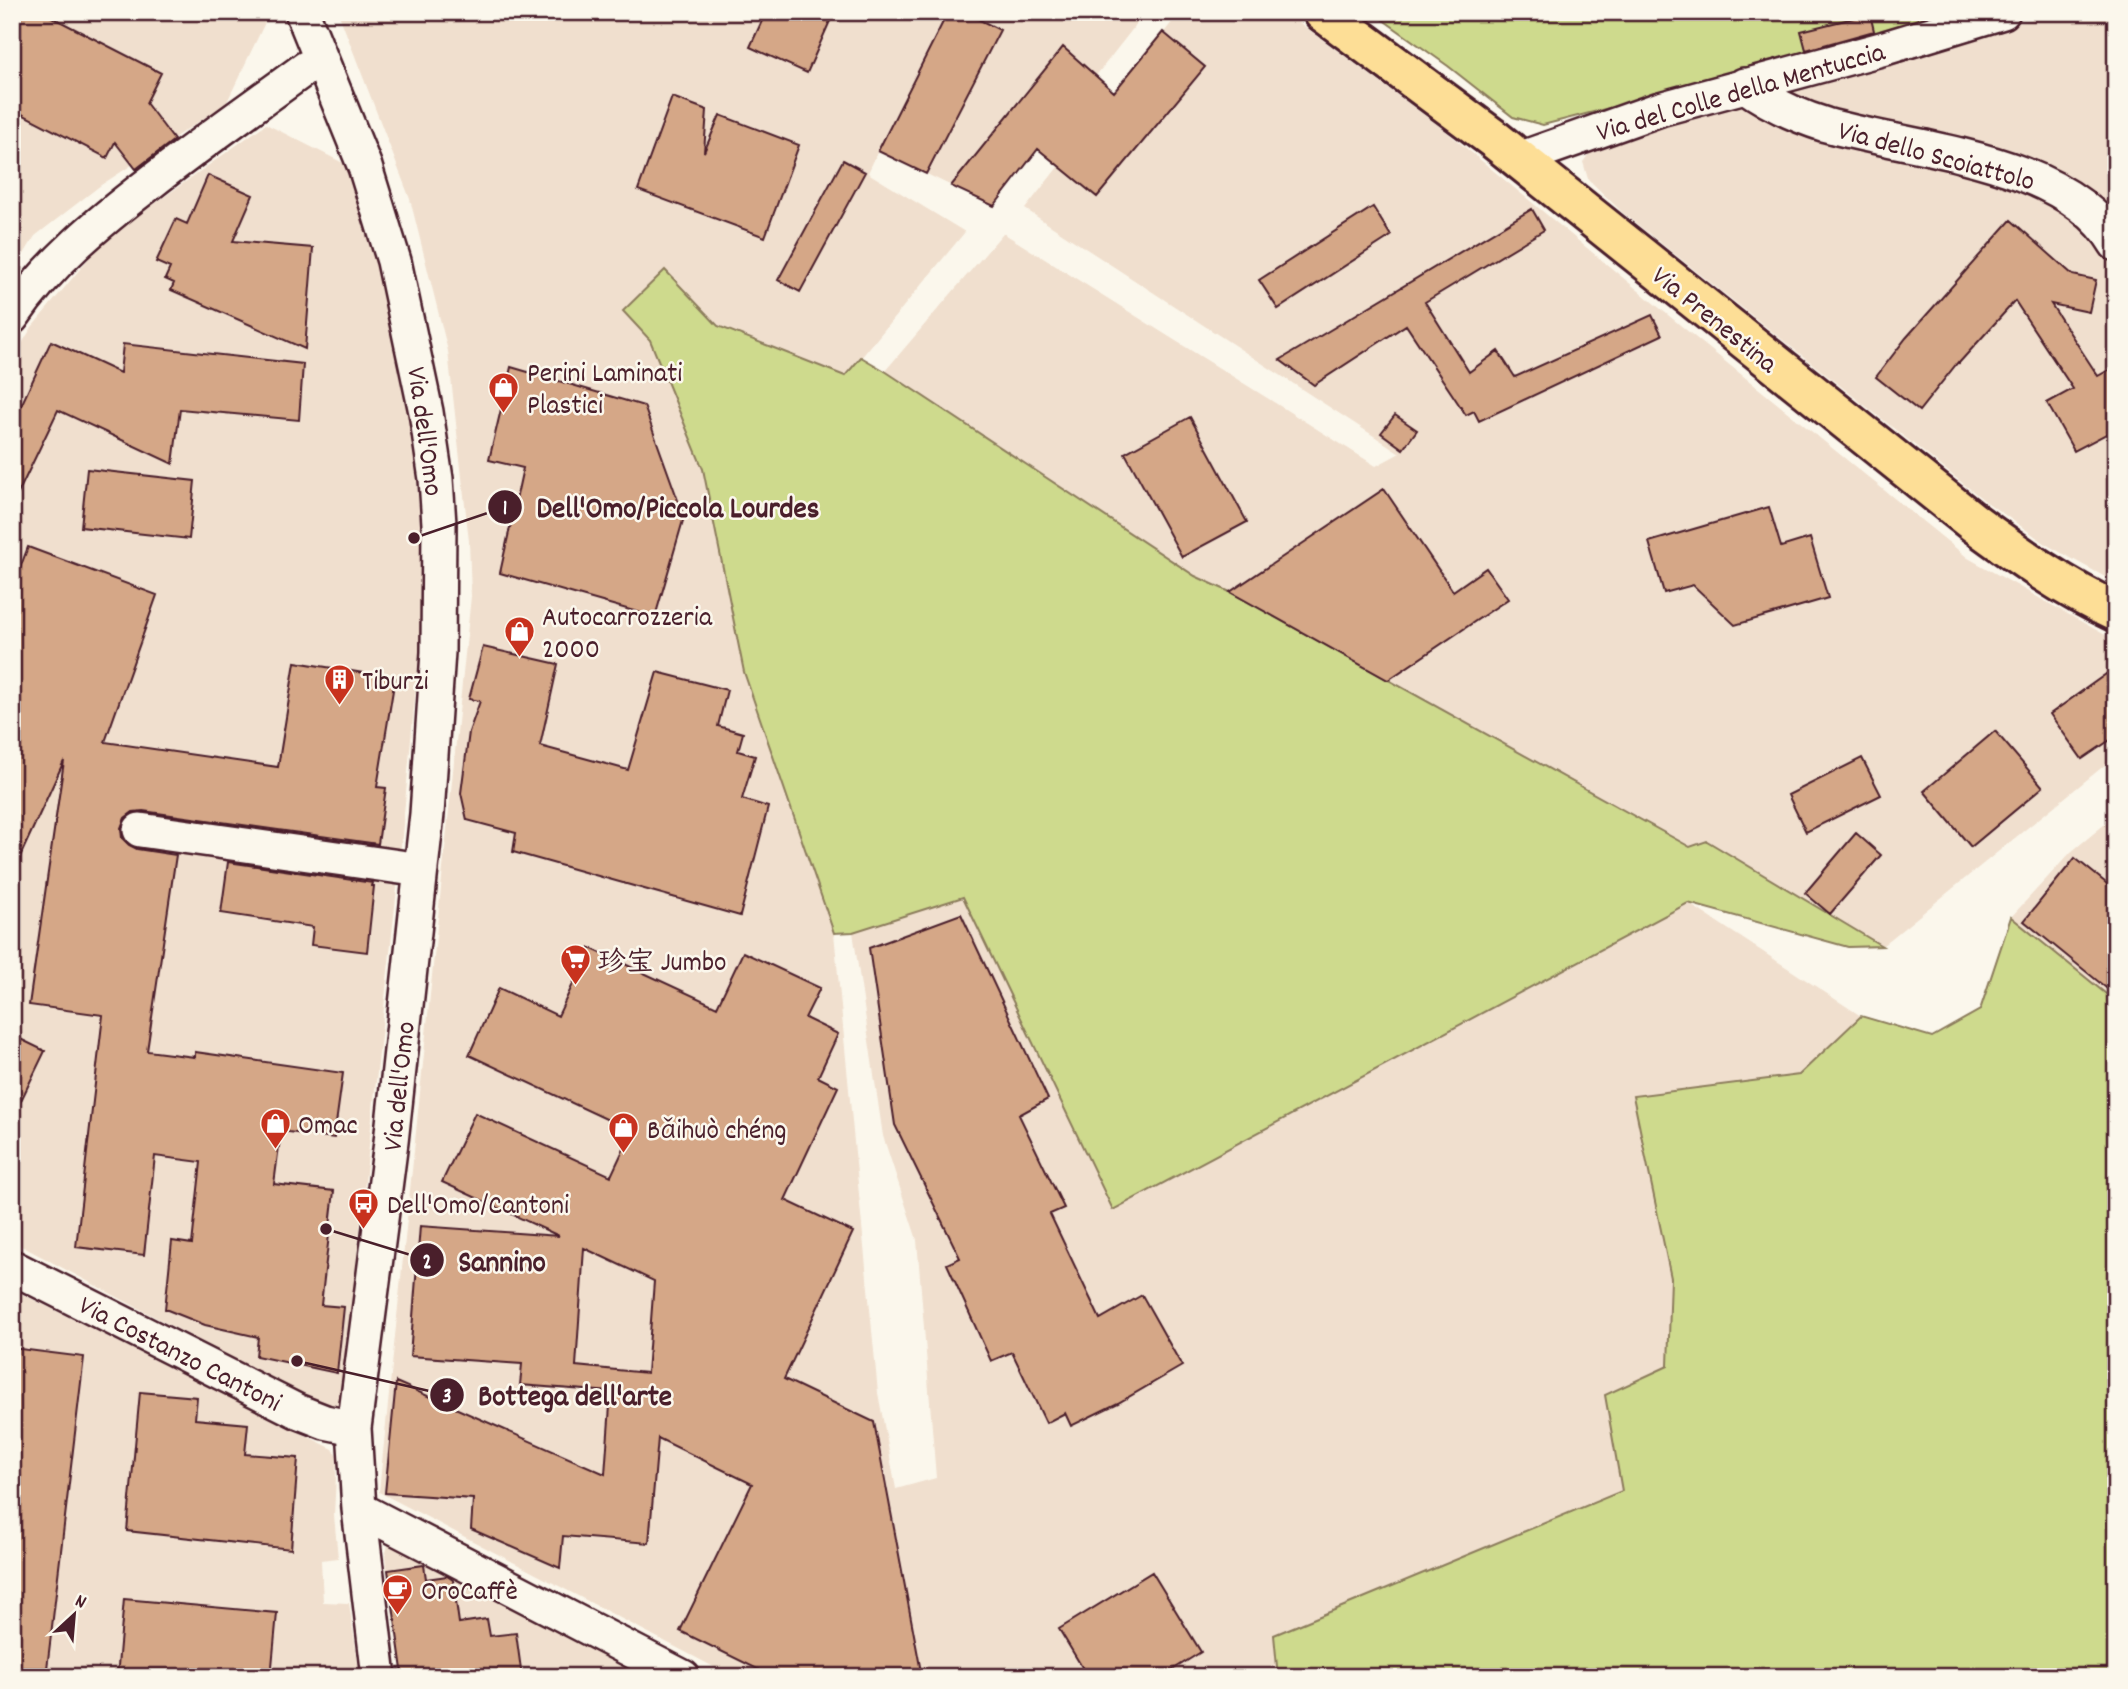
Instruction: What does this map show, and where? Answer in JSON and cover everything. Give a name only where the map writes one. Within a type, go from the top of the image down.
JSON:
[{"type":"main road","name":"Via Prenestina","points":[[1323,12],[1519,159],[1973,522],[2050,576],[2116,612]]},
{"type":"street","name":"Via dell'Omo","points":[[302,12],[365,167],[388,239],[409,322],[426,412],[438,500],[438,652],[433,742],[391,1142],[354,1428],[359,1509],[379,1677]]},
{"type":"street","name":"Via del Colle della Mentuccia","points":[[1519,159],[1643,114],[1885,48],[2003,12]]},
{"type":"street","points":[[12,317],[64,255],[113,211],[306,68],[322,62]]},
{"type":"street","name":"Via dello Scoiattolo","points":[[1744,85],[1762,98],[1825,124],[1984,162],[2034,177],[2064,193],[2088,211],[2100,221],[2116,244]]},
{"type":"street","points":[[139,830],[421,870]]},
{"type":"street","name":"Via Costanzo Cantoni","points":[[12,1268],[297,1411],[325,1422],[354,1428]]},
{"type":"street","points":[[359,1509],[683,1677]]},
{"type":"shaded area","points":[[12,12],[270,12],[226,104],[101,185],[35,236],[12,274]]},
{"type":"shaded area","points":[[338,12],[1142,12],[1142,17],[994,206],[878,151],[868,173],[965,232],[846,376],[718,326],[665,270],[623,311],[650,340],[703,469],[744,672],[834,933],[878,1393],[896,1489],[936,1478],[917,1240],[883,1136],[853,932],[963,896],[1113,1210],[1688,903],[1861,1016],[1799,1075],[1633,1096],[1671,1278],[1668,1366],[1625,1502],[1274,1635],[1278,1677],[733,1677],[379,1492],[471,596],[469,541],[448,351],[410,199]]},
{"type":"shaded area","points":[[1180,12],[1285,12],[1443,129],[1968,558],[2116,641],[2116,756],[1882,946],[1707,841],[1690,847],[1230,592],[1195,576],[885,371],[1003,233],[1376,466],[1400,453],[1025,209]]},
{"type":"shaded area","points":[[2058,12],[2116,12],[2116,583],[2049,546],[1985,501],[1623,213],[1588,179],[1583,162],[1594,147],[1614,139]]},
{"type":"shaded area","points":[[266,124],[351,167],[385,301],[413,428],[425,591],[397,888],[341,1403],[328,1409],[12,1241],[12,360],[32,327],[104,240]]},
{"type":"shaded area","points":[[2116,815],[2116,1002],[2011,917],[2071,852]]},
{"type":"shaded area","points":[[12,1289],[333,1449],[337,1456],[334,1515],[338,1558],[321,1560],[323,1602],[349,1603],[360,1677],[12,1677]]},
{"type":"shaded area","points":[[389,1542],[653,1677],[403,1677],[385,1556]]},
{"type":"green space","points":[[1372,12],[1958,12],[1737,75],[1543,125],[1513,117]]},
{"type":"green space","points":[[665,270],[718,326],[845,376],[861,357],[1195,576],[1230,592],[1690,847],[1707,841],[1882,946],[1848,947],[1688,903],[1113,1210],[963,897],[853,932],[834,933],[744,672],[703,469],[650,340],[623,311]]},
{"type":"green space","points":[[2011,917],[2116,1002],[2116,1677],[1278,1677],[1274,1635],[1622,1491],[1605,1395],[1668,1366],[1671,1278],[1633,1096],[1799,1075],[1861,1016],[1932,1037],[1980,1010]]},
{"type":"building","points":[[12,12],[42,12],[161,73],[146,103],[174,140],[136,169],[115,142],[107,158],[12,109]]},
{"type":"building","points":[[766,12],[834,12],[807,73],[750,47]]},
{"type":"building","points":[[948,12],[964,12],[1000,30],[926,174],[878,151]]},
{"type":"building","points":[[1870,14],[1874,31],[1806,50],[1801,31]]},
{"type":"building","points":[[1163,32],[1205,67],[1097,197],[1038,149],[994,206],[951,186],[1063,47],[1114,92]]},
{"type":"building","points":[[672,97],[707,110],[704,152],[720,115],[799,145],[765,237],[638,190]]},
{"type":"building","points":[[843,160],[865,172],[800,292],[778,280]]},
{"type":"building","points":[[208,175],[253,195],[233,241],[313,248],[305,349],[171,290],[174,283],[165,279],[170,268],[156,262],[176,219],[187,224]]},
{"type":"building","points":[[1373,207],[1391,236],[1278,309],[1259,280]]},
{"type":"building","points":[[1532,209],[1544,230],[1425,302],[1469,372],[1498,351],[1515,377],[1652,315],[1662,335],[1479,421],[1474,411],[1466,415],[1406,325],[1314,385],[1280,360]]},
{"type":"building","points":[[2011,220],[2073,275],[2096,280],[2089,312],[2051,304],[2098,376],[2116,366],[2116,429],[2074,451],[2047,403],[2073,389],[2015,301],[1958,362],[1919,411],[1876,377],[1906,338]]},
{"type":"building","points":[[51,341],[120,373],[123,344],[303,364],[299,420],[180,409],[173,464],[58,410],[12,506],[12,425]]},
{"type":"building","points":[[511,367],[644,406],[684,517],[655,617],[500,573],[523,468],[489,460]]},
{"type":"building","points":[[1395,415],[1417,430],[1403,449],[1381,433]]},
{"type":"building","points":[[1190,417],[1247,522],[1182,557],[1125,453]]},
{"type":"building","points":[[87,469],[195,481],[189,539],[81,527]]},
{"type":"building","points":[[1384,489],[1453,591],[1486,568],[1508,599],[1388,680],[1230,592]]},
{"type":"building","points":[[1769,507],[1781,547],[1810,538],[1828,598],[1735,625],[1693,585],[1664,593],[1649,542]]},
{"type":"building","points":[[28,547],[157,595],[105,742],[278,767],[295,662],[395,678],[377,787],[386,788],[378,844],[143,811],[133,812],[125,818],[121,828],[122,838],[137,849],[176,855],[147,1051],[195,1057],[195,1052],[343,1073],[334,1138],[281,1131],[274,1184],[334,1191],[321,1305],[344,1307],[337,1373],[256,1356],[258,1337],[205,1325],[165,1309],[172,1241],[192,1244],[201,1162],[155,1156],[144,1255],[76,1247],[103,1015],[29,1005],[64,761],[12,874],[12,589]]},
{"type":"building","points":[[483,647],[558,664],[540,746],[628,770],[657,672],[727,690],[718,726],[743,733],[738,751],[755,756],[742,799],[768,807],[740,916],[513,852],[516,833],[467,820],[461,793],[469,732],[480,701],[469,699]]},
{"type":"building","points":[[2116,667],[2116,736],[2082,759],[2050,714]]},
{"type":"building","points":[[1995,731],[2043,787],[1971,847],[1924,791]]},
{"type":"building","points":[[1862,758],[1881,795],[1806,832],[1788,795]]},
{"type":"building","points":[[1856,833],[1881,855],[1830,914],[1805,893]]},
{"type":"building","points":[[2075,858],[2116,891],[2116,996],[2024,921]]},
{"type":"building","points":[[228,862],[373,883],[367,952],[311,945],[313,927],[221,913]]},
{"type":"building","points":[[961,914],[1048,1099],[1019,1115],[1064,1208],[1050,1214],[1100,1319],[1142,1295],[1182,1366],[1118,1403],[1071,1426],[1065,1413],[1046,1423],[1012,1352],[991,1361],[947,1264],[960,1258],[895,1125],[869,948]]},
{"type":"building","points":[[590,948],[717,1007],[743,952],[820,988],[805,1018],[838,1034],[818,1077],[838,1087],[785,1200],[853,1232],[784,1379],[874,1422],[922,1677],[774,1677],[680,1631],[752,1484],[658,1438],[649,1543],[563,1536],[560,1568],[471,1529],[473,1499],[385,1493],[396,1382],[605,1474],[611,1392],[520,1385],[522,1364],[410,1356],[420,1226],[559,1236],[442,1182],[475,1113],[611,1176],[632,1131],[469,1055],[499,988],[558,1016]],"holes":[[[584,1248],[654,1281],[647,1373],[576,1366]]]},
{"type":"building","points":[[12,1035],[45,1051],[12,1119]]},
{"type":"building","points":[[12,1348],[84,1357],[46,1677],[12,1677]]},
{"type":"building","points":[[140,1392],[197,1397],[195,1419],[248,1424],[245,1454],[298,1458],[291,1549],[127,1531]]},
{"type":"building","points":[[424,1565],[426,1579],[447,1576],[453,1580],[459,1623],[487,1619],[490,1636],[516,1633],[522,1677],[403,1677],[388,1570]]},
{"type":"building","points":[[1152,1572],[1201,1652],[1161,1677],[1088,1677],[1059,1629]]},
{"type":"building","points":[[124,1599],[277,1613],[271,1677],[117,1677]]},
{"type":"place","name":"Perini Laminati Plastici","points":[[504,414]]},
{"type":"place","name":"Dell'Omo/Piccola Lourdes","points":[[414,538]]},
{"type":"place","name":"Autocarrozzeria 2000","points":[[519,658]]},
{"type":"place","name":"Tiburzi","points":[[339,706]]},
{"type":"place","name":"珍宝 Jumbo","points":[[575,987]]},
{"type":"place","name":"Omac","points":[[275,1150]]},
{"type":"place","name":"Bǎihuò chéng","points":[[624,1155]]},
{"type":"place","name":"Sannino","points":[[326,1229]]},
{"type":"place","name":"Dell'Omo/Cantoni","points":[[364,1230]]},
{"type":"place","name":"Bottega dell'arte","points":[[297,1361]]},
{"type":"place","name":"OroCaffè","points":[[398,1616]]}]
